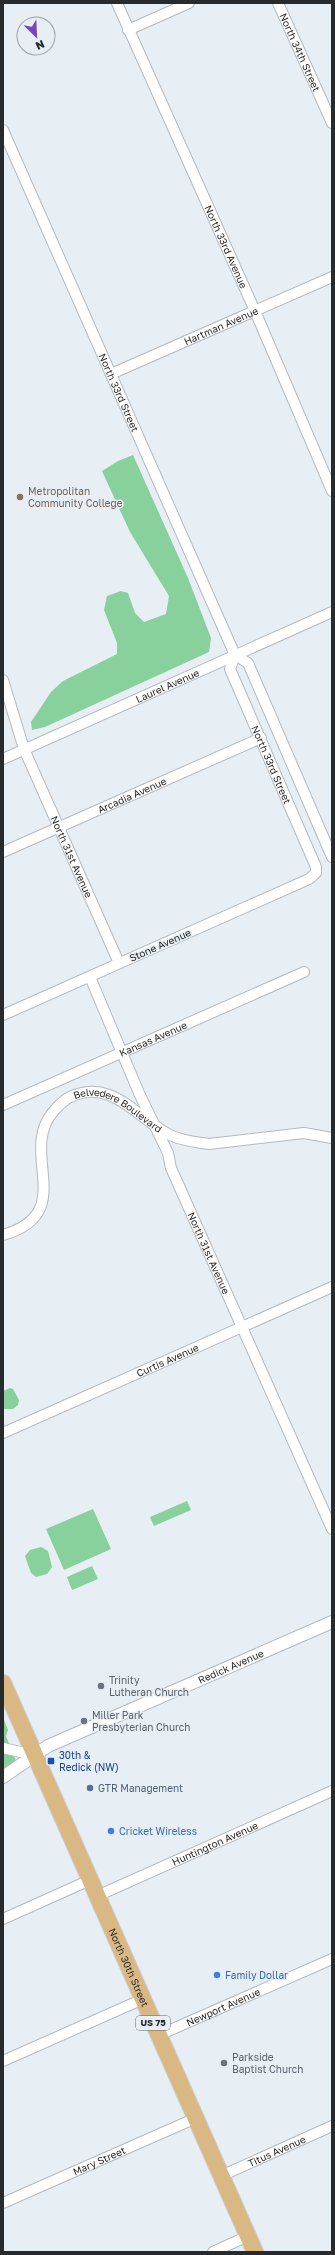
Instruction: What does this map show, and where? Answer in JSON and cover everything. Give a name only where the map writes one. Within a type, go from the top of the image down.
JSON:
[{"type":"highway","name":"North 30th Street","points":[[3,1683],[255,2252]]},
{"type":"street","name":"North 33rd Avenue","points":[[116,3],[255,311],[332,491]]},
{"type":"street","points":[[128,30],[189,3]]},
{"type":"street","name":"North 34th Street","points":[[278,3],[332,123]]},
{"type":"street","name":"North 33rd Street","points":[[3,130],[235,655],[248,663],[332,857]]},
{"type":"street","name":"Hartman Avenue","points":[[111,374],[332,277]]},
{"type":"street","name":"Laurel Avenue","points":[[3,759],[332,612]]},
{"type":"street","name":"North 33rd Street","points":[[235,655],[230,669],[314,862],[316,873]]},
{"type":"street","name":"North 31st Avenue","points":[[3,680],[24,749],[120,963]]},
{"type":"street","name":"Arcadia Avenue","points":[[3,852],[260,738]]},
{"type":"street","name":"Stone Avenue","points":[[3,1015],[309,879],[316,873]]},
{"type":"street","name":"Kansas Avenue","points":[[3,1105],[304,972]]},
{"type":"street","name":"North 31st Avenue","points":[[90,977],[242,1327],[332,1529]]},
{"type":"street","name":"Belvedere Boulevard","points":[[3,1235],[25,1226],[41,1206],[45,1185],[41,1152],[43,1131],[50,1116],[66,1099],[81,1093],[102,1093],[125,1103],[177,1138],[209,1144],[304,1133],[332,1138]]},
{"type":"street","name":"Curtis Avenue","points":[[3,1433],[332,1287]]},
{"type":"street","name":"Redick Avenue","points":[[3,1777],[48,1746],[332,1622]]},
{"type":"street","points":[[3,1748],[34,1755]]},
{"type":"street","name":"Huntington Avenue","points":[[97,1896],[332,1791]]},
{"type":"street","points":[[3,1919],[90,1880]]},
{"type":"street","name":"Newport Avenue","points":[[159,2036],[332,1959]]},
{"type":"street","points":[[3,2061],[143,1999]]},
{"type":"street","name":"Mary Street","points":[[3,2203],[196,2118]]},
{"type":"street","name":"Titus Avenue","points":[[221,2176],[332,2126]]},
{"type":"street","points":[[213,2252],[248,2236]]},
{"type":"green space","points":[[133,455],[188,578],[211,638],[209,652],[45,727],[32,730],[31,722],[51,692],[63,681],[117,654],[117,643],[104,610],[107,596],[121,591],[128,593],[135,613],[144,622],[166,614],[169,596],[130,532],[102,471],[118,461]]},
{"type":"green space","points":[[10,1388],[13,1389],[19,1400],[18,1405],[13,1409],[3,1409],[3,1391]]},
{"type":"green space","points":[[187,1501],[191,1510],[154,1526],[150,1517]]},
{"type":"green space","points":[[93,1509],[111,1549],[64,1570],[46,1529]]},
{"type":"green space","points":[[41,1547],[48,1551],[52,1567],[47,1574],[36,1577],[31,1573],[25,1556],[30,1550]]},
{"type":"green space","points":[[92,1566],[98,1579],[72,1590],[67,1577]]},
{"type":"green space","points":[[3,1717],[8,1730],[6,1736],[16,1761],[3,1771]]},
{"type":"place","name":"Metropolitan Community College","points":[[20,497]]},
{"type":"place","name":"Trinity Lutheran Church","points":[[101,1686]]},
{"type":"place","name":"Miller Park Presbyterian Church","points":[[84,1721]]},
{"type":"place","name":"30th & Redick (NW)","points":[[51,1761]]},
{"type":"place","name":"GTR Management","points":[[90,1788]]},
{"type":"place","name":"Cricket Wireless","points":[[111,1831]]},
{"type":"place","name":"Family Dollar","points":[[217,1975]]},
{"type":"place","name":"Parkside Baptist Church","points":[[224,2063]]}]
